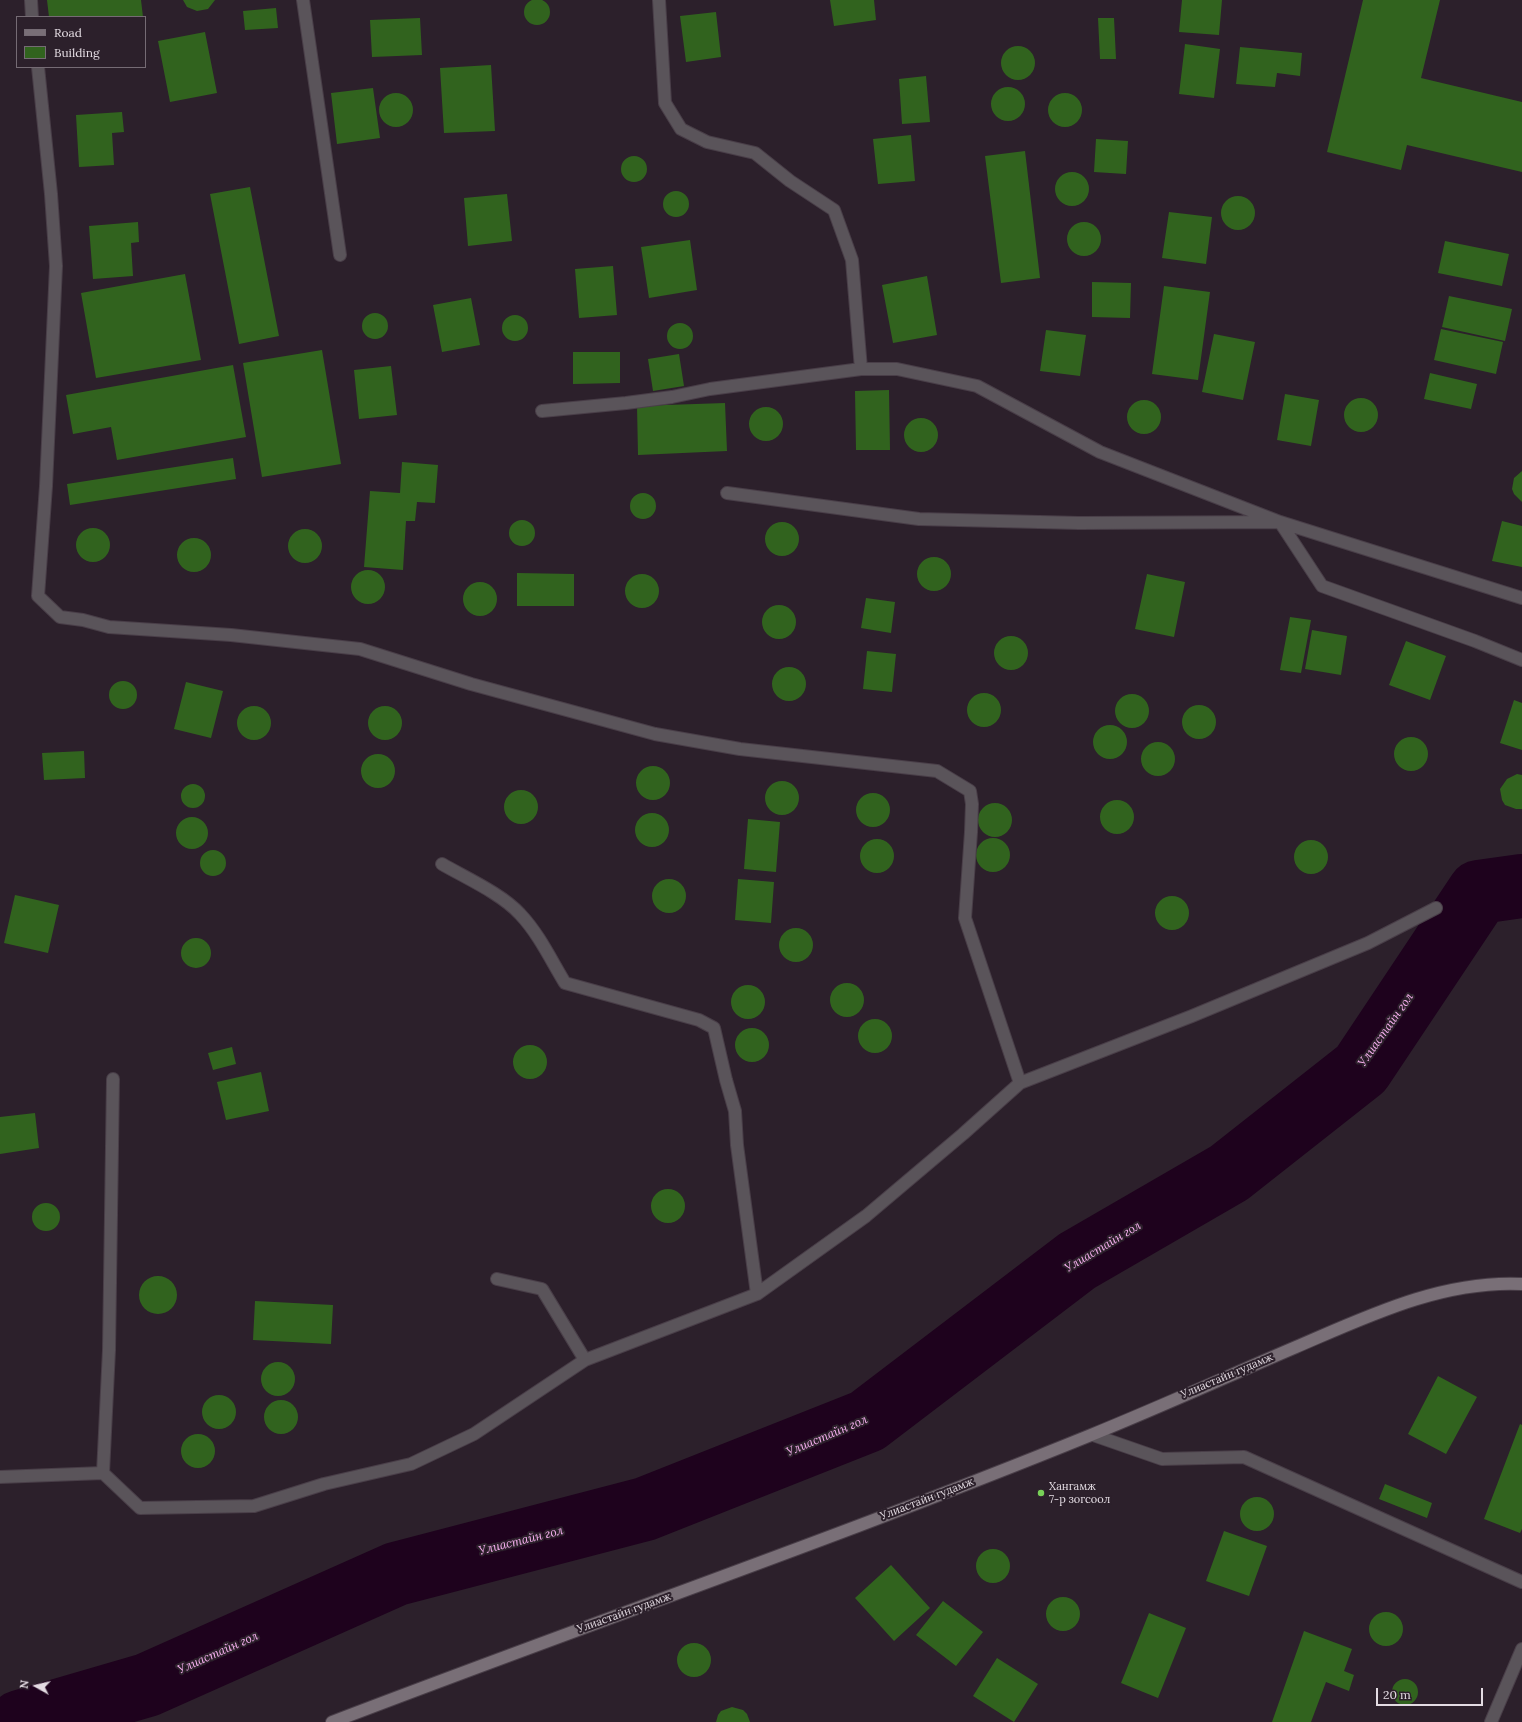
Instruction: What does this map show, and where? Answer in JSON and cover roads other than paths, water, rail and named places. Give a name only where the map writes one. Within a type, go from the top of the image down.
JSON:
[{"type":"main road","name":"Улиастайн гудамж","points":[[332,1722],[461,1672],[812,1544],[1093,1435],[1397,1305],[1418,1298],[1463,1288],[1491,1284],[1522,1284]]},
{"type":"street","points":[[31,0],[32,16]]},
{"type":"street","points":[[302,0],[340,255]]},
{"type":"street","points":[[659,0],[665,103],[681,129],[707,142],[755,153],[790,181],[834,210],[852,260],[861,369]]},
{"type":"street","points":[[38,68],[51,194],[56,266],[46,486],[38,596],[60,617],[83,620],[109,627],[231,635],[360,649],[471,684],[655,734],[740,749],[937,771],[970,791],[972,804],[966,918],[1020,1083]]},
{"type":"street","points":[[542,411],[634,402],[710,389],[861,369],[897,369],[977,386],[1100,452],[1280,522],[1522,598]]},
{"type":"street","points":[[727,493],[919,519],[1079,523],[1280,522]]},
{"type":"street","points":[[1280,522],[1322,586],[1467,638],[1522,660]]},
{"type":"street","points":[[442,864],[494,894],[519,913],[536,935],[565,983],[699,1020],[714,1028],[735,1111],[737,1146],[757,1294]]},
{"type":"street","points":[[0,1477],[103,1473],[140,1508],[254,1506],[324,1484],[411,1464],[474,1434],[585,1360],[757,1294],[866,1216],[963,1134],[1020,1083],[1192,1016],[1361,946],[1436,908]]},
{"type":"street","points":[[103,1473],[109,1350],[113,1079]]},
{"type":"street","points":[[497,1279],[542,1288],[585,1360]]},
{"type":"street","points":[[1093,1435],[1162,1459],[1244,1457],[1522,1582]]},
{"type":"street","points":[[1490,1722],[1522,1649]]},
{"type":"waterway","name":"Улиастайн гол","points":[[20,1722],[147,1685],[396,1574],[645,1509],[867,1421],[1077,1261],[1229,1173],[1361,1069],[1479,892],[1522,886]]},
{"type":"place","name":"Хангамж 7-р зогсоол","points":[[1041,1493]]}]
